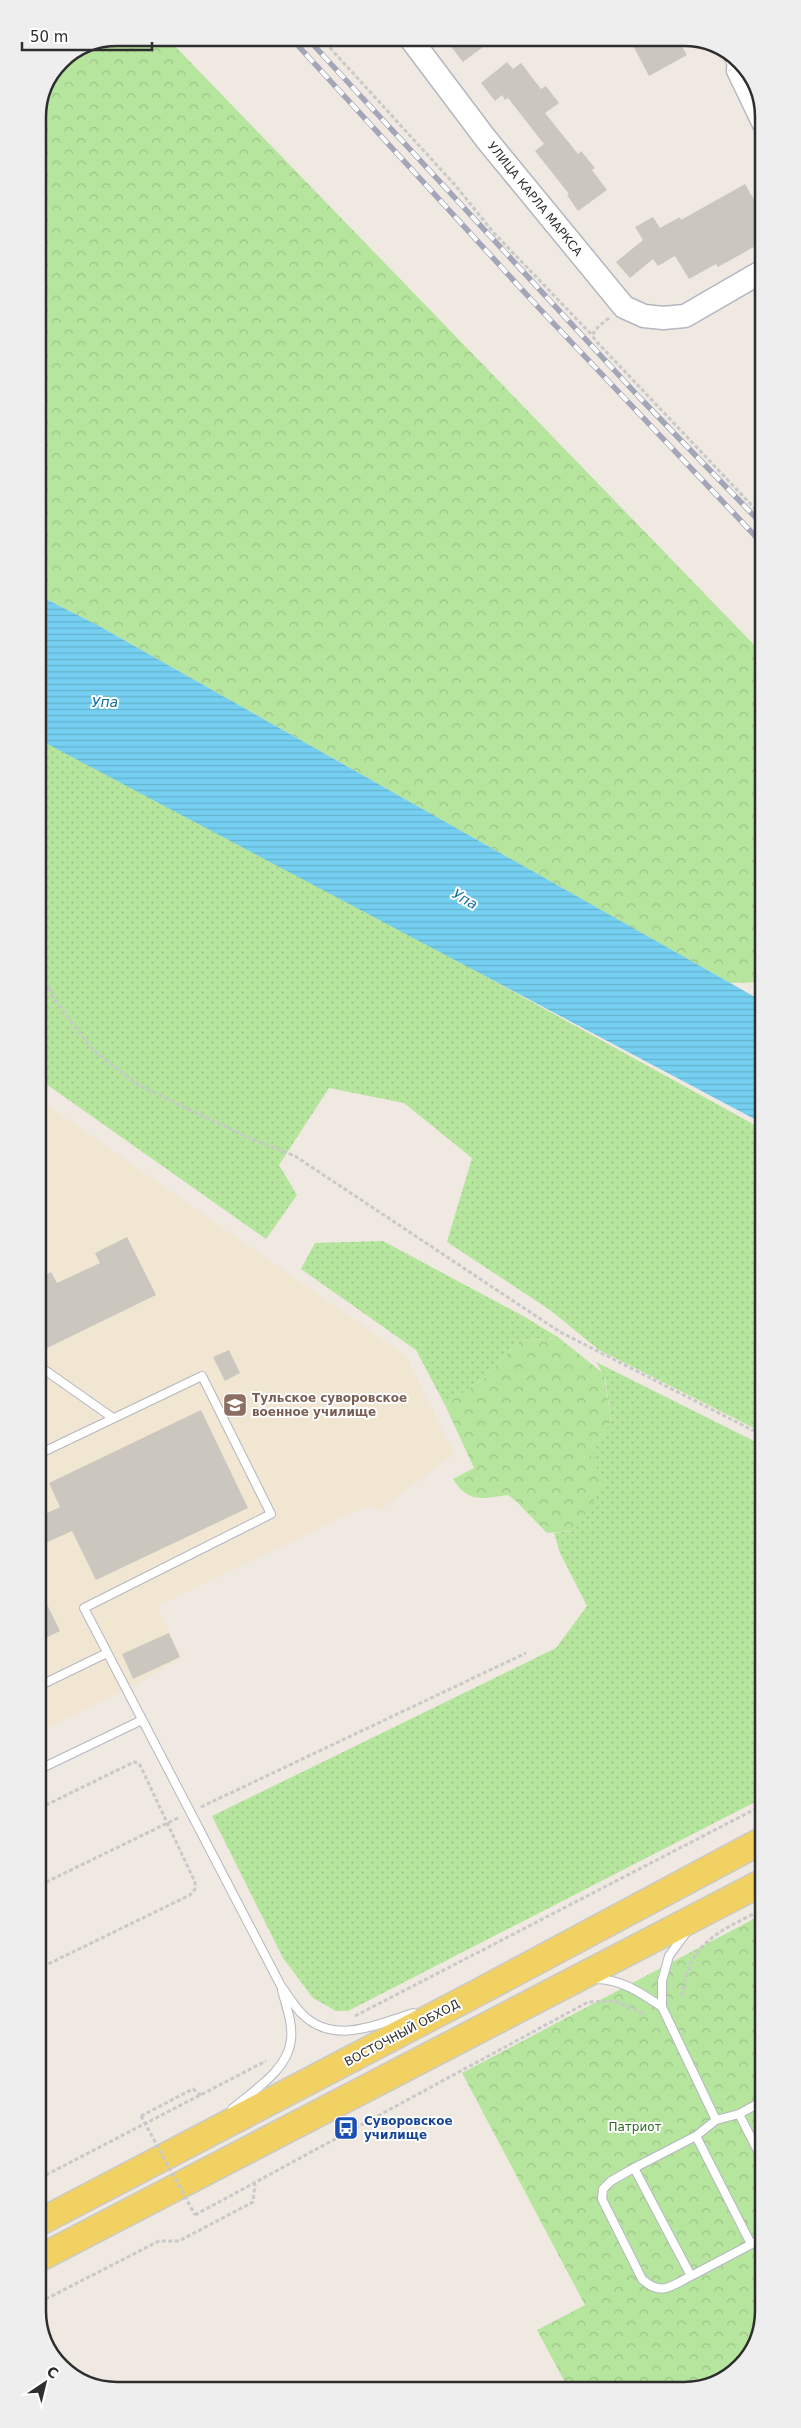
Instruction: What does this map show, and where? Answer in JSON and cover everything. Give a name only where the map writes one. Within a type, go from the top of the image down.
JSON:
[{"type":"main road","name":"ВОСТОЧНЫЙ ОБХОД","points":[[46,2219],[477,1993],[755,1844]]},
{"type":"main road","points":[[46,2255],[755,1886]]},
{"type":"street","name":"УЛИЦА КАРЛА МАРКСА","points":[[416,46],[486,139],[624,307],[644,316],[663,318],[685,316],[755,275]]},
{"type":"street","points":[[740,74],[754,108]]},
{"type":"lane","points":[[46,1371],[113,1418]]},
{"type":"lane","points":[[46,1451],[202,1376],[271,1514],[84,1608],[280,1986],[290,2021],[291,2040],[287,2054],[278,2068],[192,2143]]},
{"type":"lane","points":[[46,1683],[107,1653]]},
{"type":"lane","points":[[46,1766],[142,1720]]},
{"type":"lane","points":[[711,1910],[682,1936],[669,1956],[662,1981],[662,2008],[716,2120]]},
{"type":"lane","points":[[581,1978],[610,1979],[624,1984],[662,2008]]},
{"type":"lane","points":[[280,1986],[303,2014],[318,2025],[336,2031],[359,2030],[423,2010]]},
{"type":"lane","points":[[432,2007],[477,1993]]},
{"type":"lane","points":[[755,2105],[739,2114],[716,2120],[696,2136],[611,2181],[603,2188],[602,2199],[642,2279],[651,2287],[664,2290],[755,2242]]},
{"type":"lane","points":[[739,2114],[755,2145]]},
{"type":"lane","points":[[696,2136],[751,2244]]},
{"type":"lane","points":[[634,2168],[691,2276]]},
{"type":"path","points":[[329,46],[455,185],[494,233],[755,509]]},
{"type":"path","points":[[592,335],[598,327],[624,307]]},
{"type":"path","points":[[46,981],[52,996],[92,1049],[138,1085],[249,1138],[294,1156],[560,1332],[755,1431]]},
{"type":"path","points":[[46,1882],[526,1653]]},
{"type":"path","points":[[46,1805],[134,1762],[142,1766],[195,1882],[195,1889],[190,1895],[46,1965]]},
{"type":"path","points":[[346,2017],[364,2011],[755,1809]]},
{"type":"path","points":[[682,1996],[684,1978],[694,1955],[718,1932],[755,1913]]},
{"type":"path","points":[[202,2095],[193,2089],[141,2116],[195,2215],[588,2002],[615,2002],[646,2015]]},
{"type":"path","points":[[46,2175],[256,2068],[272,2057]]},
{"type":"path","points":[[46,2299],[159,2241],[179,2241],[253,2202],[255,2184]]},
{"type":"shaded area","name":"Тульское суворовское военное училище","points":[[46,1104],[406,1356],[454,1454],[379,1511],[367,1506],[157,1606],[181,1658],[126,1690],[46,1729]]},
{"type":"green space","points":[[117,46],[175,46],[755,646],[755,982],[730,983],[99,626],[46,599],[46,117],[52,90],[58,78],[78,58],[103,48]]},
{"type":"green space","points":[[46,733],[755,1125],[755,1428],[599,1350],[550,1310],[447,1242],[472,1158],[404,1103],[329,1088],[279,1165],[297,1195],[266,1239],[46,1084]]},
{"type":"green space","points":[[383,1241],[525,1317],[559,1338],[520,1341],[483,1379],[445,1405],[416,1350],[301,1269],[315,1243]]},
{"type":"green space","points":[[559,1338],[604,1374],[611,1421],[591,1456],[604,1483],[589,1509],[572,1531],[547,1533],[508,1495],[476,1498],[470,1496],[459,1487],[453,1479],[474,1468],[445,1405],[483,1379],[520,1341]]},
{"type":"green space","points":[[596,1362],[755,1442],[755,1802],[348,2011],[336,2011],[313,1998],[283,1958],[212,1816],[556,1648],[587,1606],[560,1553],[554,1533],[572,1531],[590,1456],[611,1421],[605,1377]]},
{"type":"green space","name":"Патриот","points":[[755,1918],[755,2311],[751,2334],[740,2354],[731,2364],[723,2370],[702,2379],[684,2382],[565,2382],[537,2330],[585,2305],[462,2073]]},
{"type":"water","name":"Упа","points":[[46,599],[99,626],[755,997],[755,1119],[46,743]]},
{"type":"building","points":[[450,46],[484,46],[463,62]]},
{"type":"building","points":[[633,46],[682,46],[687,55],[649,76]]},
{"type":"building","points":[[507,62],[513,69],[521,63],[541,89],[546,86],[559,103],[545,113],[578,154],[581,151],[595,168],[592,170],[607,190],[578,211],[567,195],[569,194],[535,151],[544,144],[508,98],[505,100],[502,95],[495,101],[481,83]]},
{"type":"building","points":[[745,184],[755,202],[755,246],[718,267],[716,264],[689,279],[675,256],[658,266],[653,259],[630,278],[616,262],[643,240],[635,227],[653,217],[660,228],[680,217],[681,220]]},
{"type":"building","points":[[127,1237],[156,1295],[47,1348],[46,1274],[51,1272],[57,1283],[100,1263],[95,1253]]},
{"type":"building","points":[[229,1350],[240,1373],[225,1381],[213,1357]]},
{"type":"building","points":[[201,1410],[248,1508],[96,1580],[72,1531],[46,1543],[46,1514],[60,1507],[49,1483]]},
{"type":"building","points":[[46,1602],[60,1631],[46,1638]]},
{"type":"building","points":[[169,1633],[180,1657],[133,1679],[122,1654]]},
{"type":"railway","points":[[298,46],[538,307],[755,536]]},
{"type":"railway","points":[[314,46],[639,397],[755,517]]},
{"type":"place","name":"Тульское суворовское военное училище","points":[[235,1405]]},
{"type":"place","name":"Суворовское училище","points":[[346,2128]]}]
